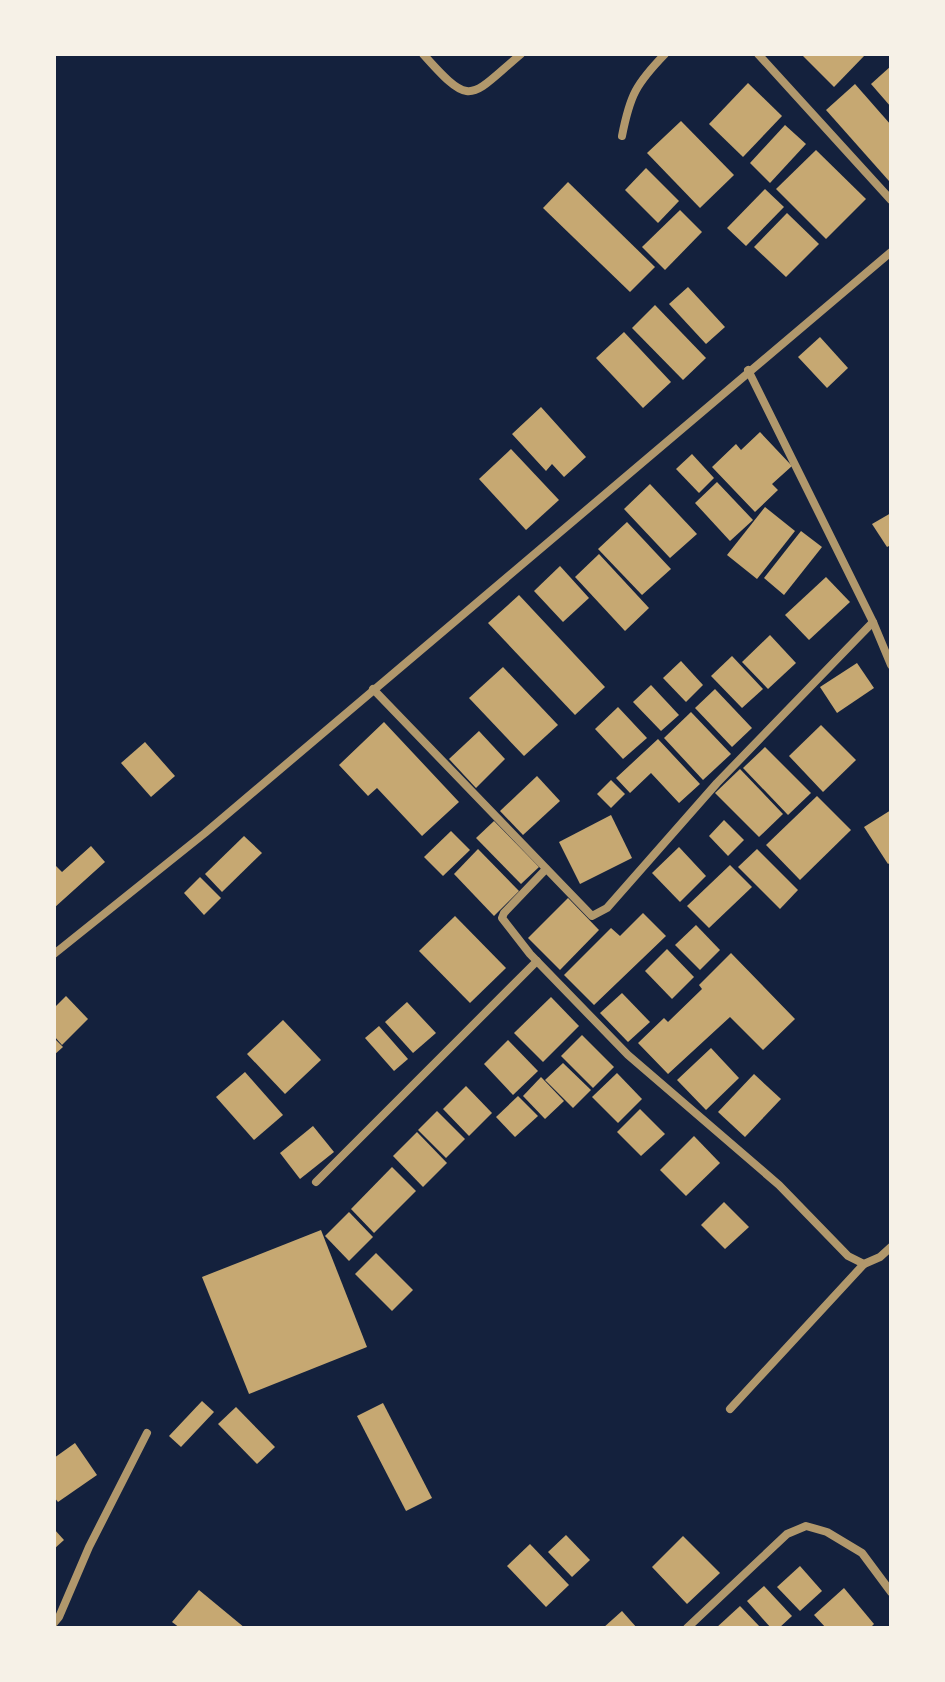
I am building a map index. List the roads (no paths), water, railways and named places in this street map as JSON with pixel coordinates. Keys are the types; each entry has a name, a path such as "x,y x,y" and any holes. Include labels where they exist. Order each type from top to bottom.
{"street":[{"path":"423,54 451,86 465,92 482,87 521,54"},
{"path":"622,136 628,105 639,81 665,54"},
{"path":"758,54 891,200"},
{"path":"54,954 205,833 891,252"},
{"path":"748,370 888,651 891,665"},
{"path":"373,689 592,916 604,911 717,783 873,622"},
{"path":"546,869 502,918 537,961 628,1055 779,1185 848,1256 864,1264"},
{"path":"316,1182 537,961"},
{"path":"730,1409 864,1264 880,1257 891,1247"},
{"path":"54,1623 147,1433"},
{"path":"687,1628 787,1534 806,1526 827,1532 862,1553 891,1592"}]}
